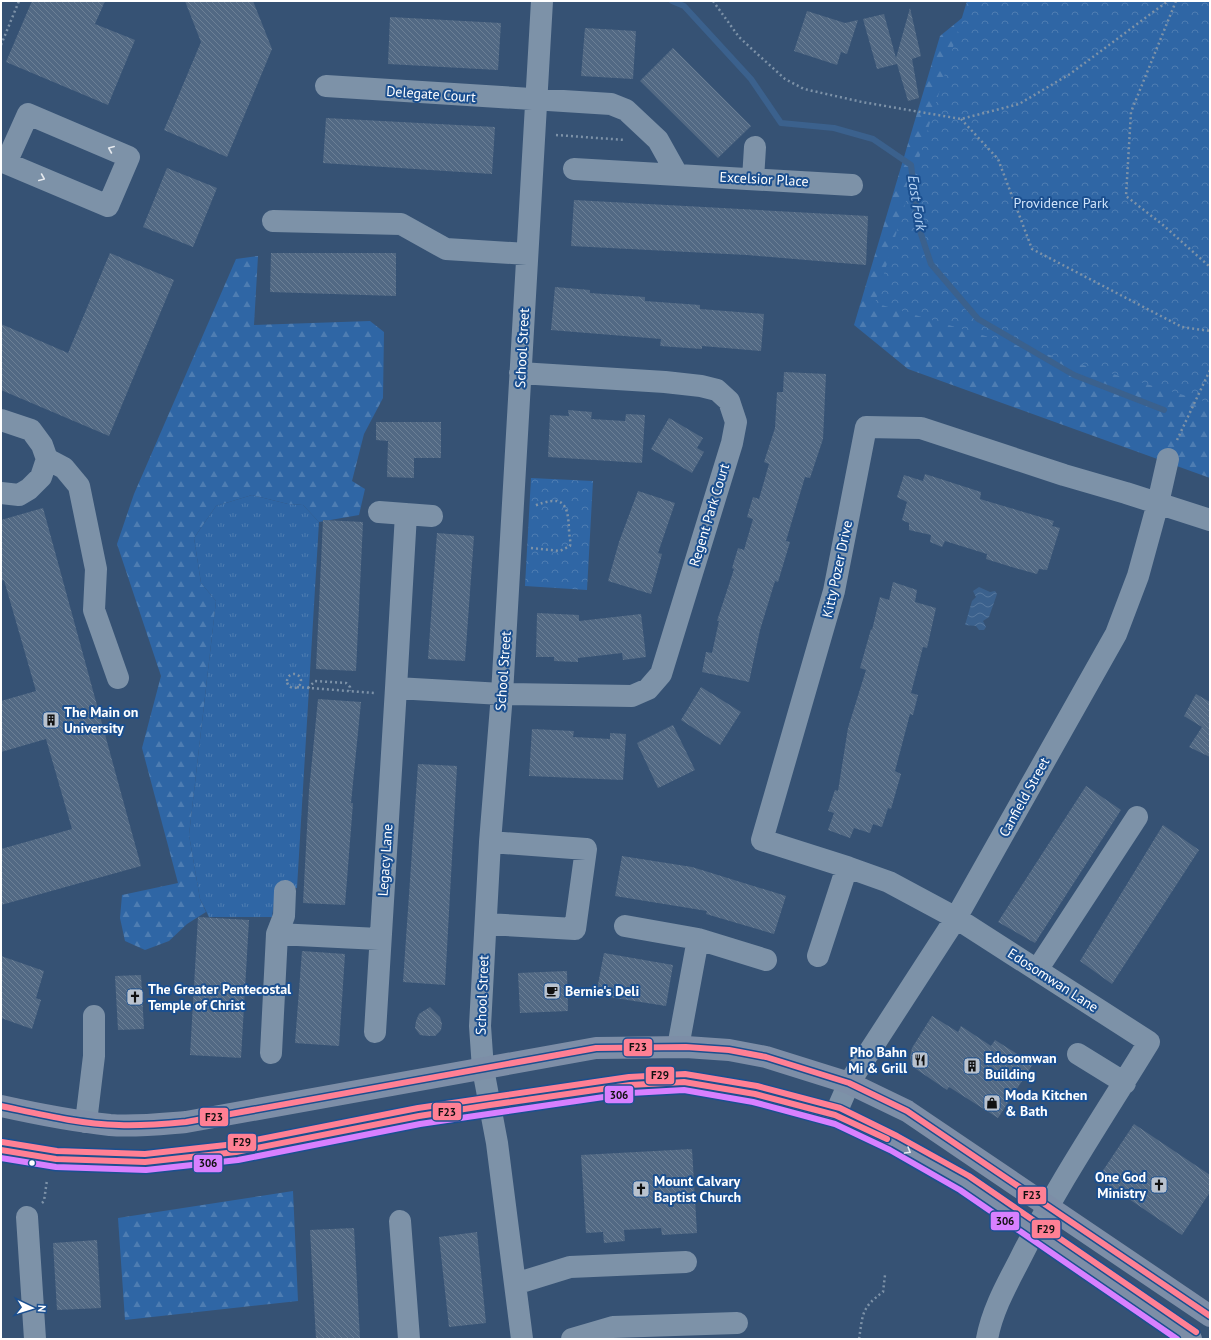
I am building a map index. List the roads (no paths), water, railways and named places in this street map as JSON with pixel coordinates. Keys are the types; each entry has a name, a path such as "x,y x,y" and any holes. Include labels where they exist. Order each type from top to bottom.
{"main road":[{"path":"1,1106 57,1118 86,1122 111,1125 153,1125 186,1122 596,1048 678,1047 729,1050 766,1057 849,1083 907,1111 1210,1316"},
{"path":"1,1150 56,1159 145,1162 236,1152 419,1116 630,1084 684,1082 755,1094 835,1116 894,1142 964,1183 1183,1337"}],"street":[{"name":"School Street","path":"522,1339 497,1143 483,1069 480,1026 490,842 502,694 542,1"},
{"name":"Delegate Court","path":"326,86 536,101"},
{"path":"536,101 611,104 626,110 659,142 676,174"},
{"path":"28,114 129,157 108,206 3,162 28,114"},
{"path":"753,179 755,147"},
{"name":"Excelsior Place","path":"574,169 852,185"},
{"path":"273,221 401,224 446,249 527,254"},
{"name":"Regent Park Court","path":"502,694 632,696 648,689 661,674 732,443 736,422 729,402 717,390 701,386 520,374"},
{"path":"1,420 31,430 42,445 47,459 41,477 29,489 19,495 1,493"},
{"name":"Kitty Pozer Drive","path":"956,918 889,882 762,840 834,591 866,427 921,428 1064,475 1204,518"},
{"path":"47,459 64,468 79,486 96,569 94,610 118,678"},
{"name":"Canfield Street","path":"835,1116 849,1083 956,918 1116,634 1138,576 1158,503 1168,459"},
{"path":"379,512 432,516"},
{"name":"Legacy Lane","path":"375,1032 388,690 406,514"},
{"path":"388,690 502,694"},
{"path":"1037,970 1138,817"},
{"path":"486,924 575,929 586,849 490,842"},
{"path":"818,956 846,867"},
{"path":"271,1052 278,934 284,916 285,891"},
{"name":"Edosomwan Lane","path":"956,918 1149,1042 1125,1083"},
{"path":"625,926 698,938 766,960"},
{"path":"278,934 379,940"},
{"path":"678,1047 698,938"},
{"path":"86,1122 94,1056 94,1016"},
{"path":"987,1339 990,1324 1001,1297 1034,1232 1125,1083 1078,1054"},
{"path":"27,1218 35,1339"},
{"path":"400,1221 409,1339"},
{"path":"515,1284 570,1268 686,1262"},
{"path":"572,1339 613,1327 737,1323"}],"water":[{"path":"979,587 990,592 995,591 997,594 989,617 983,621 986,627 984,630 979,630 976,626 965,625 972,601 976,597 973,591"}],"waterway":[{"name":"East Fork","path":"672,1 684,6 751,79 781,123 834,128 873,139 911,165 919,228 931,264 978,319 1074,375 1164,410"}],"place":[{"name":"The Main on University","path":"51,720"},
{"name":"Bernie's Deli","path":"552,991"},
{"name":"The Greater Pentecostal Temple of Christ","path":"135,997"},
{"name":"Pho Bahn Mi & Grill","path":"920,1060"},
{"name":"Edosomwan Building","path":"972,1066"},
{"name":"Moda Kitchen & Bath","path":"992,1103"},
{"name":"One God Ministry","path":"1159,1185"},
{"name":"Mount Calvary Baptist Church","path":"641,1189"}],"park label":[{"name":"Providence Park","path":"1061,203"}]}
